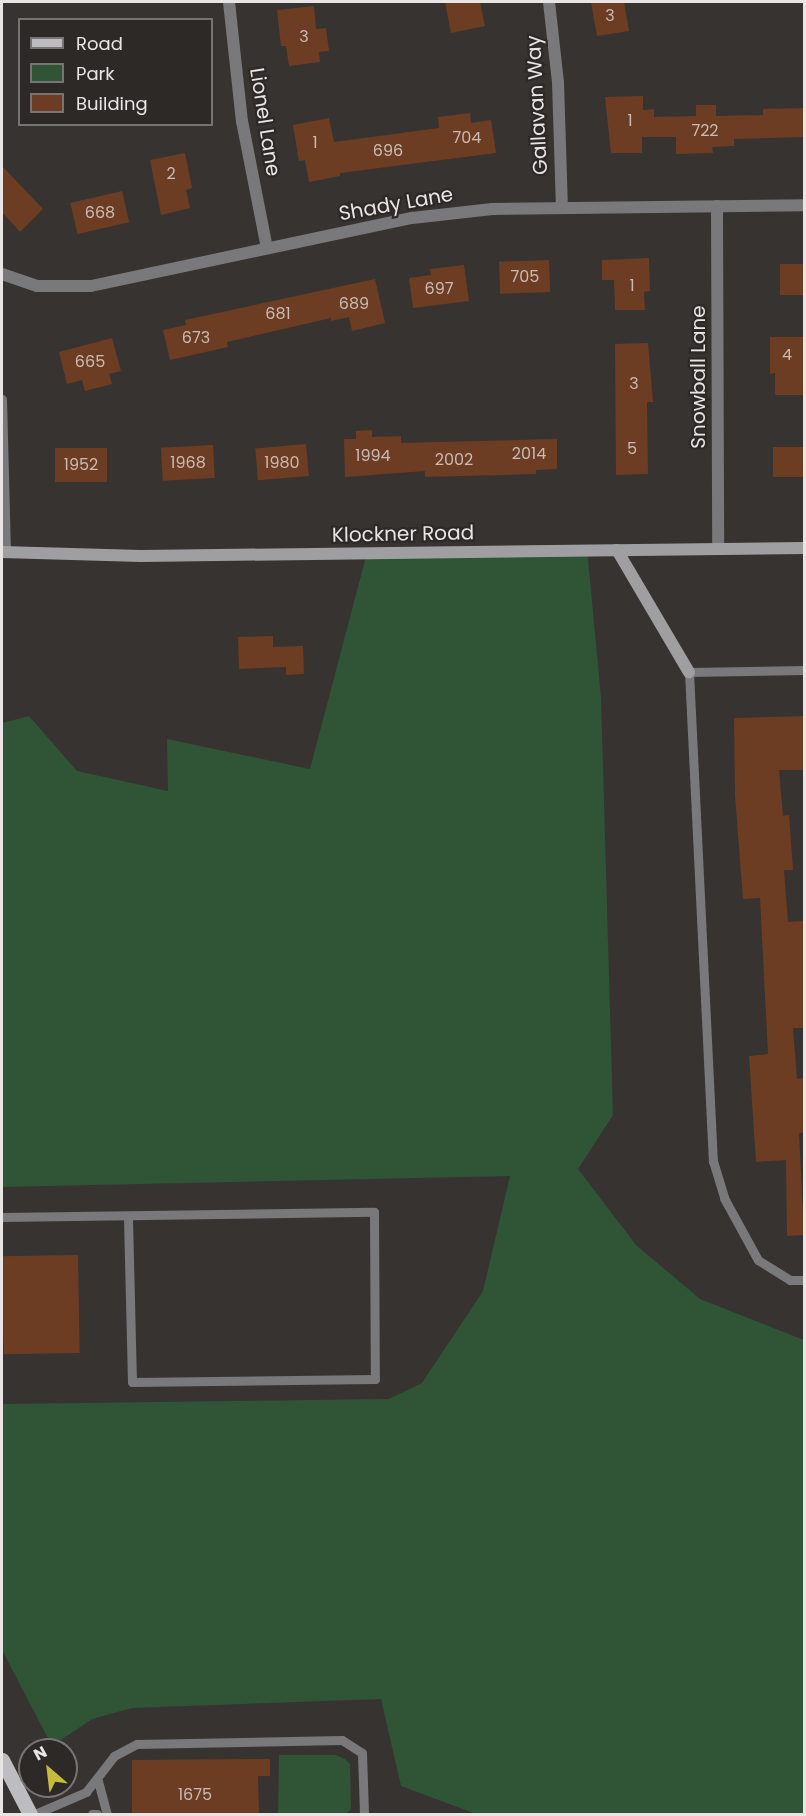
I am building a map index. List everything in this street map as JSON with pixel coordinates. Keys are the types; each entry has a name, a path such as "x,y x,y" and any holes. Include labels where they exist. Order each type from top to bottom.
{"main road":[{"name":"Klockner Road","path":"4,552 141,556 804,548"},
{"path":"617,550 689,672"},
{"path":"4,1768 30,1815"}],"street":[{"name":"Lionel Lane","path":"229,2 242,121 267,248"},
{"name":"Gallavan Way","path":"549,2 558,82 562,207"},
{"name":"Shady Lane","path":"2,274 37,286 91,286 412,218 492,209 804,205"},
{"name":"Snowball Lane","path":"717,206 718,549"}],"lane":[{"path":"2,399 4,552"},
{"path":"804,670 689,672 713,1161 724,1198 758,1260 790,1280 804,1280"},
{"path":"2,1217 374,1212 375,1378 132,1382 128,1216"},
{"path":"35,1815 72,1800 98,1781 114,1756 137,1743 342,1740 362,1753 363,1815"},
{"path":"98,1781 107,1815"},
{"path":"92,1815 97,1815"}],"green space":[{"path":"587,548 601,697 613,1115 578,1169 636,1245 700,1299 804,1340 804,1814 476,1814 401,1786 381,1699 132,1708 92,1719 64,1738 48,1738 2,1650 2,1404 389,1399 422,1383 483,1291 510,1176 2,1187 2,723 29,716 77,771 168,791 167,739 310,769 368,549"},
{"path":"279,1755 336,1755 345,1759 350,1764 351,1809 346,1814 278,1814"}],"building":[{"path":"445,2 480,2 485,26 451,33"},
{"path":"591,2 624,2 629,31 597,36"},
{"path":"314,6 316,29 326,28 329,51 319,52 320,62 289,66 286,46 281,46 277,10"},
{"path":"643,96 643,110 654,109 654,117 696,116 696,105 716,105 716,116 763,115 763,109 804,108 804,137 734,139 734,146 712,147 713,153 676,154 676,137 642,137 642,153 611,153 605,97"},
{"path":"470,113 471,123 491,120 496,153 340,173 340,176 309,182 305,160 299,161 293,125 329,118 334,142 439,128 438,117"},
{"path":"185,153 192,188 186,190 190,208 161,215 150,160"},
{"path":"2,166 43,209 20,232 2,212"},
{"path":"122,191 129,222 78,234 70,203"},
{"path":"649,258 650,291 644,292 645,310 615,310 614,280 602,280 602,260"},
{"path":"549,260 550,292 500,294 499,262"},
{"path":"780,264 804,264 804,295 780,295"},
{"path":"464,265 469,301 413,308 409,278 431,275 430,269"},
{"path":"375,279 385,323 352,331 349,317 331,321 331,318 227,342 228,347 170,360 163,330 186,325 185,320"},
{"path":"770,337 804,337 804,395 775,395 775,373 770,374"},
{"path":"112,338 121,371 109,374 112,384 85,391 82,380 67,384 59,352"},
{"path":"648,343 653,402 647,402 648,474 616,475 615,344"},
{"path":"372,430 372,437 401,436 401,443 557,439 557,469 536,470 536,474 425,477 425,471 345,477 344,439 356,439 356,431"},
{"path":"306,444 309,476 258,480 255,448"},
{"path":"213,445 215,478 163,481 161,448"},
{"path":"773,447 804,447 804,477 773,477"},
{"path":"55,448 107,448 107,482 55,482"},
{"path":"273,636 273,647 303,646 304,674 286,675 286,667 239,669 238,637"},
{"path":"804,716 804,770 779,770 783,816 789,815 793,870 784,870 788,922 804,921 804,1028 793,1028 797,1079 804,1078 804,1132 799,1133 804,1235 787,1236 786,1160 756,1162 749,1056 768,1054 760,898 743,899 735,795 734,718"},
{"path":"78,1255 80,1353 4,1354 2,1256"},
{"path":"270,1759 270,1776 258,1776 259,1815 132,1815 132,1760"}]}
